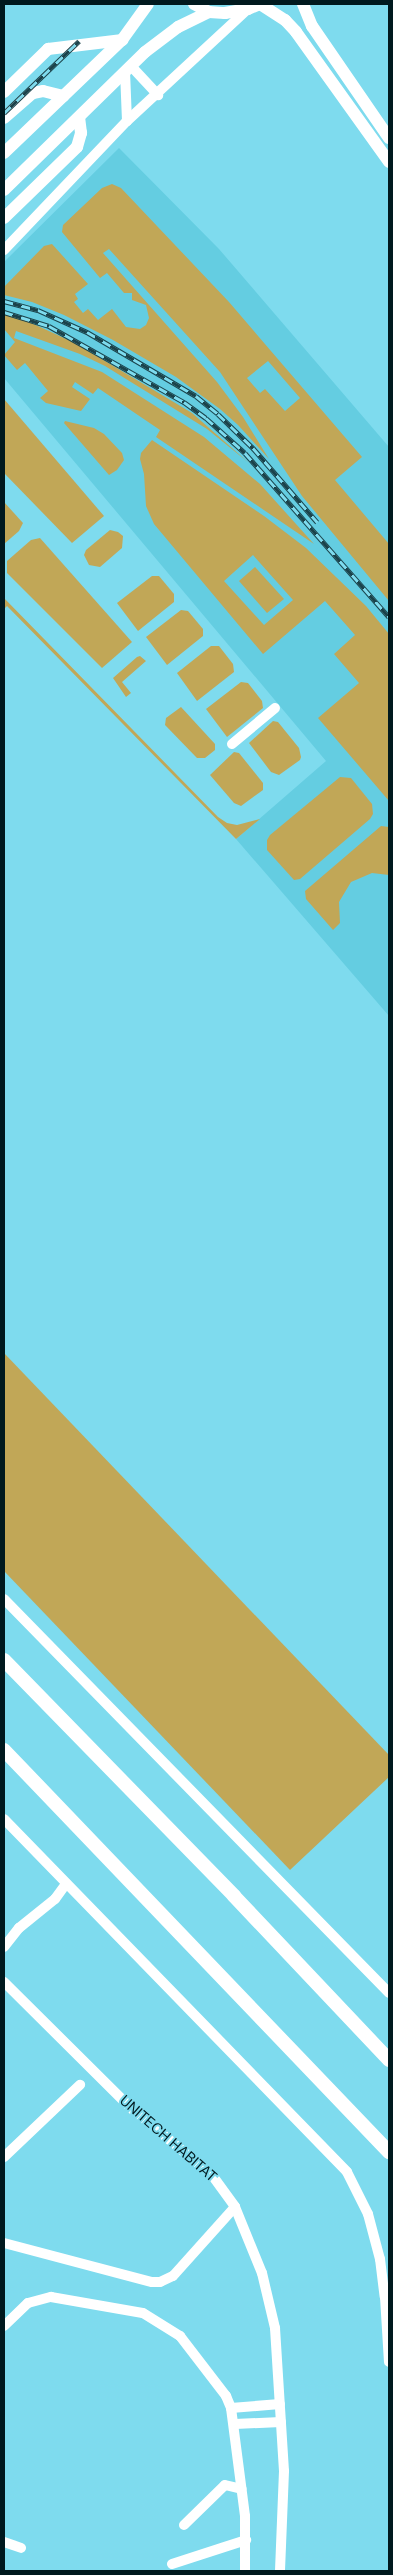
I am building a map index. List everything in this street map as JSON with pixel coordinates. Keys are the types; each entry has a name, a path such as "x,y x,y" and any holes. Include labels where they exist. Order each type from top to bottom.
{"main road":[{"path":"4,1660 234,1896 389,2060"},
{"path":"4,1750 389,2152"}],"street":[{"path":"4,153 122,40 148,4"},
{"path":"194,4 209,12"},
{"path":"4,190 128,69 178,28 209,12 248,9 260,4 285,20 296,32 389,162"},
{"path":"302,4 312,26 389,138"},
{"path":"4,250 119,132 127,121 248,9"},
{"path":"4,92 48,50 122,40"},
{"path":"128,69 158,94"},
{"path":"127,121 128,69"},
{"path":"4,118 32,93 43,91 63,96"},
{"path":"4,218 77,147 81,133 79,117"},
{"path":"232,744 275,708"},
{"path":"4,1599 389,1993"},
{"path":"4,1819 347,2172 368,2214 380,2259 385,2297 389,2362"},
{"path":"4,1948 19,1928 55,1899 66,1884"},
{"name":"UNITECH HABITAT","path":"4,1982 132,2109 212,2175 235,2207 267,2286 276,2335 284,2488 280,2571"},
{"path":"4,2157 80,2085"},
{"path":"4,2242 152,2282 160,2282 173,2276 235,2207"},
{"path":"4,2326 28,2303 51,2296 143,2313 180,2336 226,2396 231,2408 235,2424 242,2489 246,2540 245,2571"},
{"path":"231,2408 280,2404"},
{"path":"235,2424 281,2422"},
{"path":"184,2525 225,2485 242,2489"},
{"path":"172,2564 246,2540"},
{"path":"4,2542 20,2548"}],"shaded area":[{"path":"119,148 219,249 389,447 389,1016 236,839 326,761 4,378 4,262"},
{"path":"112,184 121,188 229,302 362,457 335,480 389,544 389,601 302,496 220,372 109,249 103,253 217,382 243,417 269,459 238,425 220,409 176,377 113,340 64,315 32,302 4,295 4,287 44,246 52,244 88,284 75,294 78,299 74,302 83,313 88,309 98,320 112,309 126,327 140,329 146,325 149,318 146,305 132,300 132,293 124,293 107,273 100,278 62,232 63,225 102,188","holes":["268,361 300,398 285,411 265,389 260,393 247,378"]},
{"path":"4,314 27,321 75,343 192,413 249,463 207,429 105,366 80,354 16,331 14,338 102,372 204,437 260,484 314,544 156,437 160,430 98,388 93,394 75,382 72,387 90,399 81,411 46,403 40,398 48,391 25,363 17,370 4,355 15,342 4,329"},
{"path":"4,399 104,516 72,543 4,473"},
{"path":"65,421 94,428 104,434 122,453 124,460 117,470 109,475 64,423"},
{"path":"152,440 264,516 306,548 366,606 389,634 389,801 318,718 359,683 334,654 355,635 325,601 263,654 154,524 146,506 144,474 140,459 141,453","holes":["253,555 293,600 264,625 224,581"]},
{"path":"4,502 23,523 19,531 4,544"},
{"path":"110,530 118,532 123,536 122,548 100,567 89,565 84,555 86,550"},
{"path":"40,538 132,642 102,668 7,573 7,561 31,540"},
{"path":"255,567 284,599 267,613 239,581"},
{"path":"152,576 159,576 174,594 174,602 138,631 117,603"},
{"path":"4,598 218,817 227,823 237,825 260,819 236,839 7,606 4,609"},
{"path":"181,610 188,611 203,629 203,636 167,665 146,637"},
{"path":"211,646 219,646 233,664 234,672 197,701 177,673"},
{"path":"140,656 146,661 122,682 131,693 126,697 113,678"},
{"path":"241,682 248,683 262,701 263,708 227,737 206,709"},
{"path":"181,707 215,744 215,750 205,758 197,758 165,725 166,718"},
{"path":"273,721 278,722 299,748 301,757 300,760 279,775 271,772 249,743"},
{"path":"234,752 239,753 263,783 263,790 241,806 234,803 210,775"},
{"path":"340,777 351,778 372,804 373,814 370,819 300,879 294,880 267,850 267,840 270,835"},
{"path":"381,826 389,827 389,875 372,873 351,882 339,902 340,923 333,930 306,899 305,891"},
{"path":"4,1353 389,1755 389,1777 290,1870 4,1571"}],"railway":[{"path":"4,113 79,41"},
{"path":"4,301 38,310 87,332 196,396 218,414 253,448 317,522"},
{"path":"4,312 49,326 184,402 206,418 245,453 389,617"}]}
